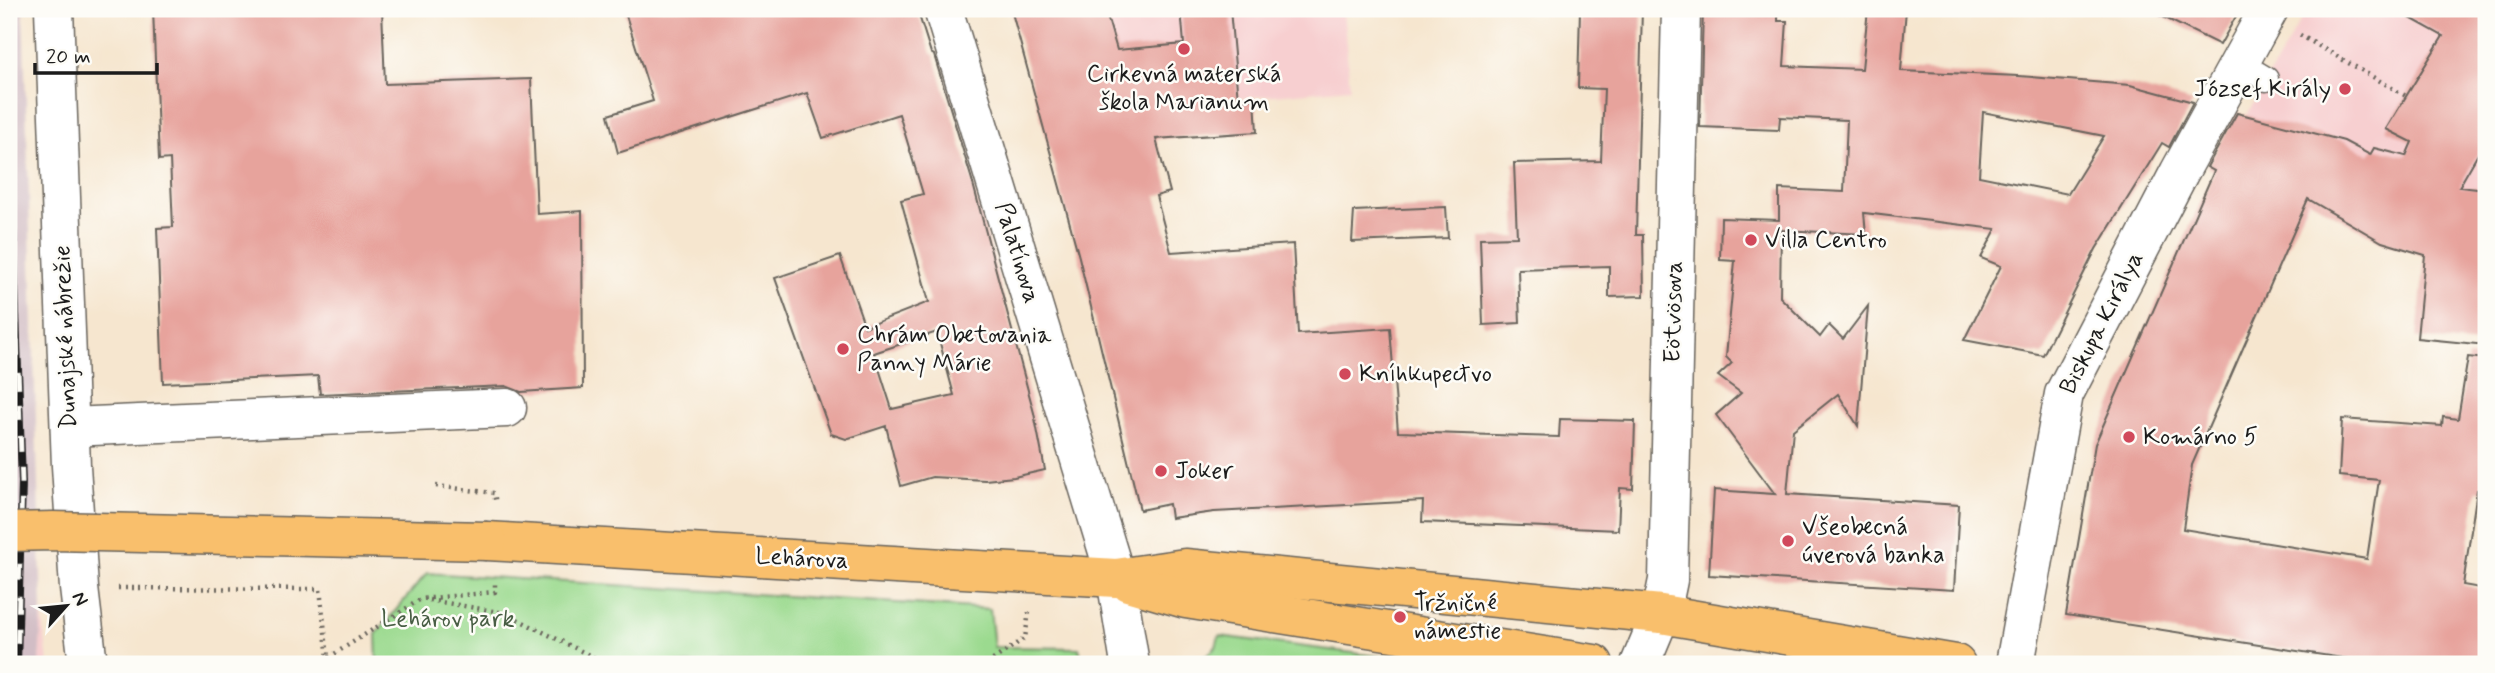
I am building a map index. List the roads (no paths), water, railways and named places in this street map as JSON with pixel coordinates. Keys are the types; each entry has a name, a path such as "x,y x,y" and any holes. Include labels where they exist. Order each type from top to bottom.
{"main road":[{"name":"Lehárova","path":"9,532 80,531 493,542 1116,578"},
{"path":"1116,578 1185,568 1661,614 1956,664"},
{"path":"1116,578 1186,599 1594,664"}],"street":[{"name":"Dunajské nábrežie","path":"54,9 70,427 79,588 88,664"},
{"name":"Palatínova","path":"943,9 1116,578"},
{"name":"Eötvösova","path":"1640,664 1661,614 1668,580 1681,9"},
{"name":"Biskupa Királya","path":"2015,664 2064,394 2281,20"},
{"path":"70,427 508,408"},
{"path":"1116,578 1130,664"}],"railway":[{"path":"9,116 22,482 17,664"}],"place":[{"name":"Cirkevná materská škola Marianum","path":"1184,49"},
{"name":"József Király","path":"2345,89"},
{"name":"Villa Centro","path":"1751,240"},
{"name":"Chrám Obetovania Panny Márie","path":"843,349"},
{"name":"Kníhkupectvo","path":"1345,374"},
{"name":"Komárno 5","path":"2129,437"},
{"name":"Joker","path":"1161,471"},
{"name":"Všeobecná úverová banka","path":"1788,541"},
{"name":"Tržničné námestie","path":"1400,617"}],"park label":[{"name":"Lehárov park","path":"448,619"}]}
